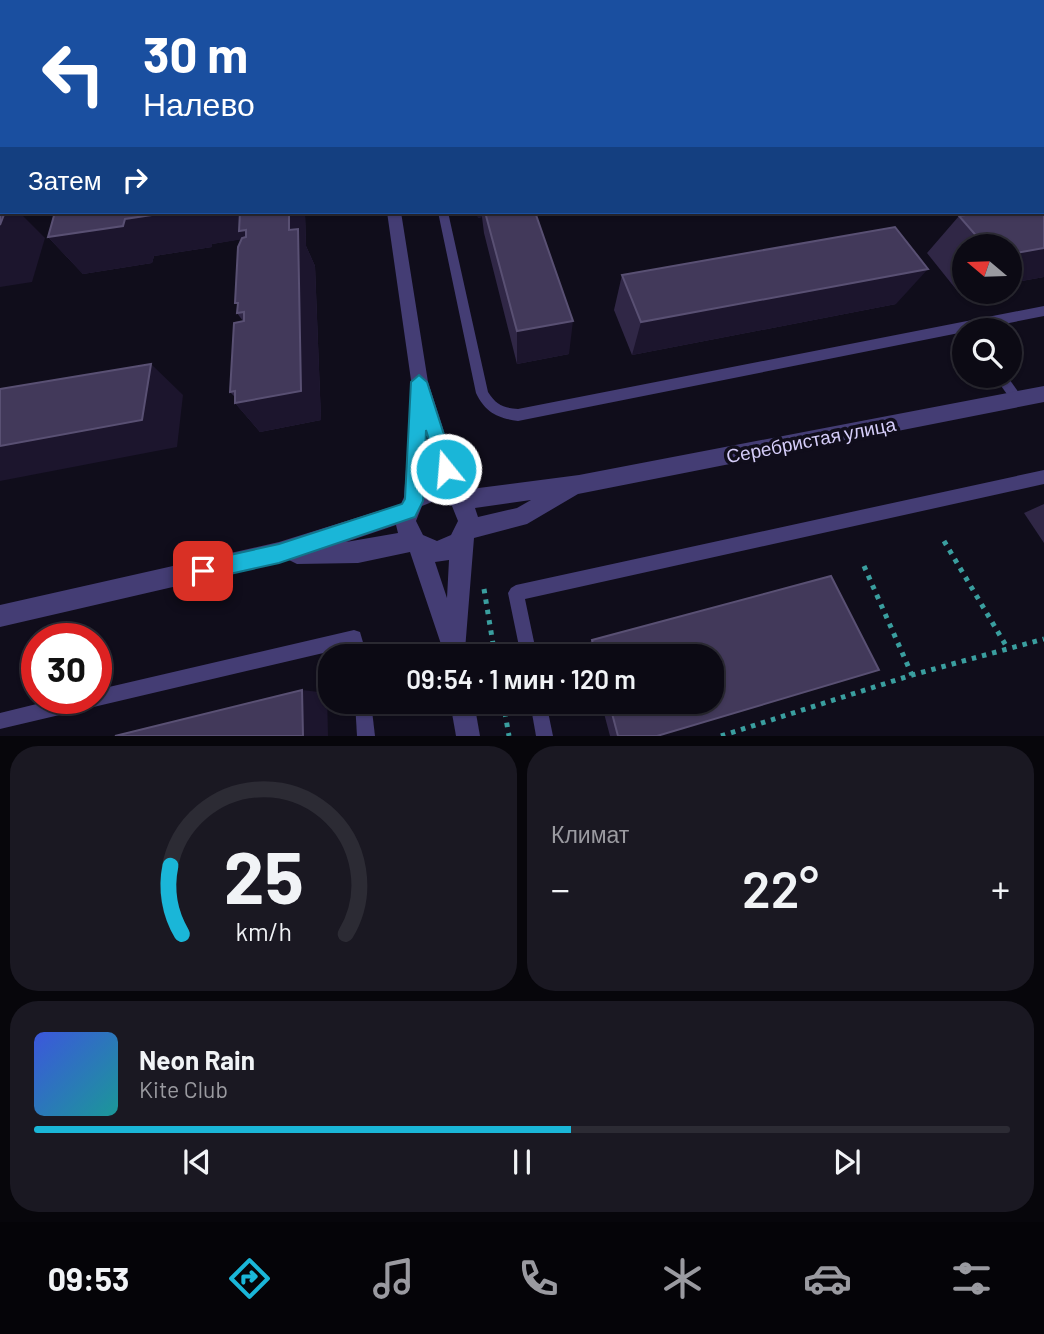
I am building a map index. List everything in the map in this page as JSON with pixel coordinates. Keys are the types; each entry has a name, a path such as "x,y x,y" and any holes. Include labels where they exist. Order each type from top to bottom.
{"street":[{"path":"394,214 419,382 458,496 469,519 463,535 456,644"},
{"path":"419,382 411,506 406,521 451,644"},
{"name":"Серебристая улица","path":"458,496 579,484 1044,394"},
{"path":"279,554 358,552 416,545 441,551 463,535 520,517 579,484"},
{"path":"0,616 279,554 411,506 433,491 458,496"},
{"path":"465,714 468,736"}],"lane":[{"path":"443,214 482,393 488,407 500,414 518,415 952,332"},
{"path":"1013,318 1044,311"},
{"path":"1009,388 1018,400"},
{"path":"527,644 516,593 1044,477"},
{"path":"329,644 354,638 356,644"},
{"path":"0,722 318,647"},
{"path":"364,714 366,736"},
{"path":"540,714 545,736"}],"path":[{"path":"944,541 1008,649"},
{"path":"864,566 912,675"},
{"path":"485,583 493,644"},
{"path":"721,736 912,675 1044,639"},
{"path":"505,714 509,736"}],"building":[{"path":"54,214 159,214 125,219 123,226 48,237"},
{"path":"240,214 289,214 289,230 298,229 301,391 235,403 235,391 230,392 234,323 244,321 244,312 237,313 238,303 235,303 238,247 242,238 246,237 246,230 239,231"},
{"path":"486,214 536,214 573,321 517,331"},
{"path":"1044,214 1044,248 1022,252 1022,234 975,234 959,216"},
{"path":"895,227 928,269 641,322 622,275"},
{"path":"151,364 142,420 0,446 0,389"},
{"path":"831,576 879,670 657,736 618,736 612,714 724,714 724,644 593,644 592,640"},
{"path":"302,690 303,736 115,736"}],"route":[{"path":"203,571 279,554 408,511 414,501 419,382 446,469"}]}
